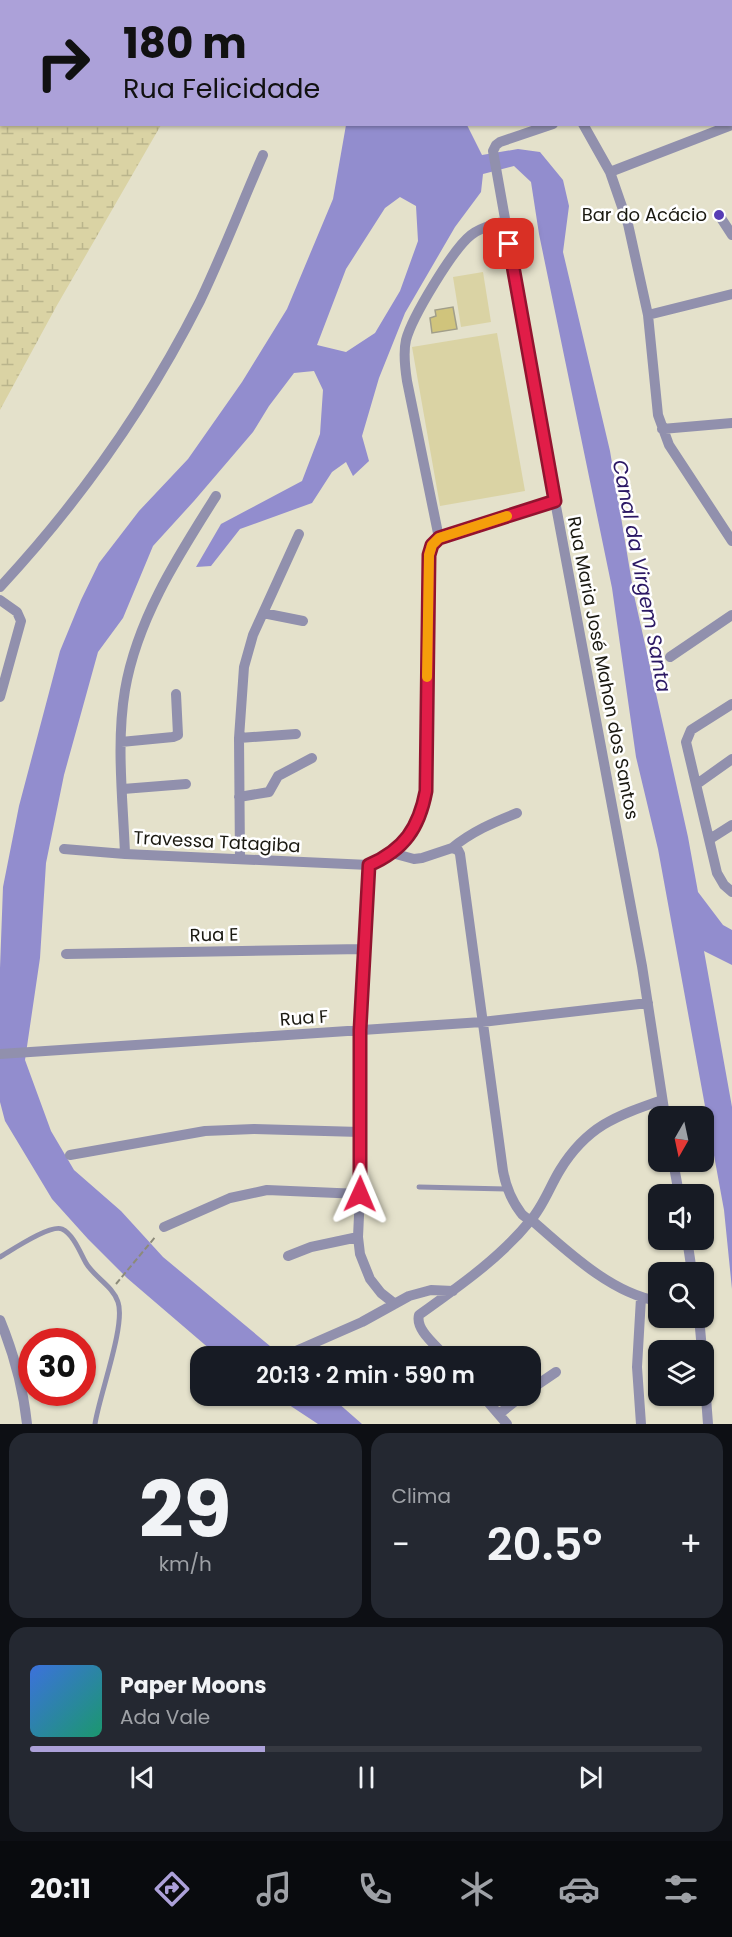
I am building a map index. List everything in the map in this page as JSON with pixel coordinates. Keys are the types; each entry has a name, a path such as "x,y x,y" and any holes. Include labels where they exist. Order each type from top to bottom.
{"street":[{"name":"Rua Maria José Mahon dos Santos","path":"547,126 500,142 494,151 555,501 648,1003 663,1106"},
{"path":"584,126 610,172 628,224 648,315 658,416 662,429 669,445 732,541"},
{"path":"610,172 729,126"},
{"path":"0,587 59,520 106,459 138,411 201,299 263,154"},
{"path":"719,215 732,235"},
{"path":"439,538 407,381 404,359 406,341 412,325 447,262 462,243 485,227 505,221"},
{"path":"648,315 732,294"},
{"path":"662,429 732,423"},
{"path":"125,854 121,742 124,691 132,659 181,550 216,496"},
{"path":"395,1304 381,1293 370,1279 360,1254 357,1237 360,1194 360,1030 363,950 369,865 392,853 405,840 422,811 426,791 429,555 432,545 439,538 555,501"},
{"path":"240,859 239,738 244,668 262,613 299,534"},
{"path":"0,600 17,612 21,621 0,697"},
{"path":"262,613 303,621"},
{"path":"670,657 732,615"},
{"path":"121,742 178,735 176,694"},
{"path":"732,704 691,730 686,742 717,873 724,885 732,892"},
{"path":"239,738 296,734"},
{"path":"239,797 269,792 278,776 312,758"},
{"path":"697,784 732,759"},
{"path":"123,789 186,784"},
{"path":"392,853 422,858 452,848 461,840 517,813"},
{"path":"710,839 732,825"},
{"path":"452,848 458,850 460,854 506,1189 522,1216 532,1220 569,1253 617,1285 648,1299"},
{"name":"Travessa Tatagiba","path":"64,849 369,865"},
{"name":"Rua E","path":"66,954 363,950"},
{"name":"Rua F","path":"0,1054 482,1022 648,1003"},
{"path":"437,1346 421,1328 419,1315 485,1265 532,1220 561,1167 577,1147 599,1126 618,1115 662,1100"},
{"path":"70,1155 205,1131 254,1129 360,1132"},
{"path":"164,1227 230,1198 267,1190 360,1194"},
{"path":"288,1256 311,1247 357,1237"},
{"path":"307,1346 362,1322 409,1296 423,1292 453,1291"},
{"path":"641,1424 637,1367 642,1298"},
{"path":"0,1320 13,1352 23,1391 27,1424"},
{"path":"541,1382 556,1372"},
{"path":"492,1406 507,1424"},
{"path":"499,1414 509,1406"},
{"path":"707,1406 708,1424"}],"lane":[{"path":"419,1187 506,1189"},
{"path":"0,1257 45,1231 59,1228 69,1234 89,1268 111,1290 118,1301 118,1329 95,1424"}],"path":[{"path":"111,1290 164,1227"}],"green space":[{"path":"0,126 160,126 56,307 0,410"},
{"path":"483,272 491,322 461,327 453,277"},
{"path":"497,333 525,491 440,506 412,347"}],"shaded area":[{"path":"346,126 468,126 482,155 518,149 540,152 563,180 569,206 563,252 610,451 634,595 688,837 698,892 723,925 732,930 732,965 704,951 732,1107 732,1289 724,1210 714,1155 714,1106 705,1106 658,849 636,757 612,588 539,234 531,182 514,166 483,174 481,192 455,227 405,313 379,378 362,436 369,461 353,476 346,462 332,472 312,503 240,529 211,566 196,567 221,524 302,481 320,434 323,390 314,371 294,373 253,432 153,546 123,618 98,652 64,775 46,863 40,958 25,1060 51,1131 74,1170 121,1211 163,1257 270,1346 206,1346 127,1278 52,1199 5,1121 0,1102 0,968 3,887 19,806 60,651 99,563 139,511 188,459 242,382 287,309 333,199","holes":["400,197 416,206 418,241 400,291 375,333 346,352 317,345 346,269 385,208"]},
{"path":"291,1406 342,1406 362,1424 318,1424"}],"building":[{"path":"453,307 457,329 432,333 430,318 436,316 435,310"}],"slow traffic":[{"path":"427,677 429,555 432,545 439,538 507,516"}],"place":[{"name":"Bar do Acácio","path":"719,215"}],"route":[{"path":"360,1194 360,1030 369,865 392,853 405,840 422,811 426,791 429,555 432,545 439,538 555,501 509,244"}],"water label":[{"name":"Canal da Virgem Santa","path":"642,576"}]}
